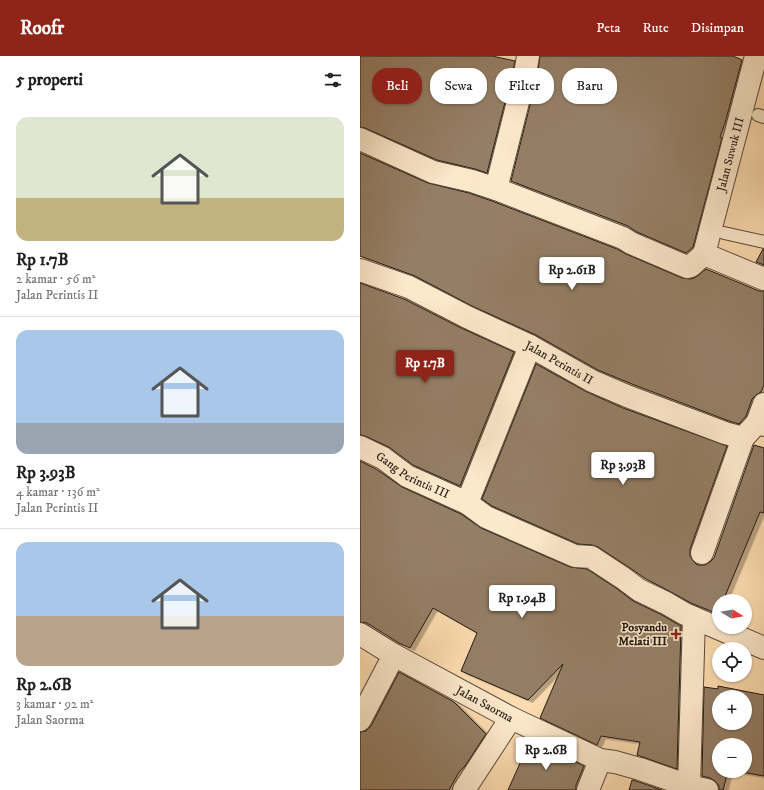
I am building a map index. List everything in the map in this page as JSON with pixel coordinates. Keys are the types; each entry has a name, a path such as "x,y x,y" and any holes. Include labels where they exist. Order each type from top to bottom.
{"street":[{"path":"496,189 525,74 528,56"},
{"name":"Jalan Suwuk III","path":"704,254 756,56"},
{"path":"360,139 433,172 472,180 623,238 631,243 687,267 691,266 704,254 764,279"},
{"name":"Jalan Perintis II","path":"360,270 409,287 467,317 530,346 592,381 627,396 725,433 757,422"},
{"path":"467,503 530,346"},
{"path":"702,554 757,422"},
{"name":"Gang Perintis III","path":"360,447 383,458 407,476 467,503 486,516 575,556 591,557 639,590 685,614 764,648"},
{"path":"694,618 698,788"},
{"name":"Jalan Saorma","path":"360,634 394,655 511,718 600,760 640,769 698,788"},
{"path":"360,720 394,655"},
{"path":"464,790 511,718"},
{"path":"588,790 600,760"}],"lane":[{"path":"724,233 764,242"}],"building":[{"path":"360,56 492,56 515,61 514,68 495,68 495,104 505,104 487,173 437,160 360,127"},
{"path":"540,56 733,56 742,60 720,137 722,138 693,247 686,253 637,232 628,226 511,181 530,104 554,104 554,68 538,68"},
{"path":"360,153 428,183 469,193 492,201 617,249 682,278 694,278 706,269 759,291 764,291 764,385 761,392 752,399 746,416 739,424 729,421 598,370 536,335 472,306 415,276 360,256"},
{"path":"764,249 764,265 756,262"},
{"path":"360,283 404,299 461,328 514,352 460,486 413,465 389,447 360,435"},
{"path":"536,364 587,392 623,408 727,446 690,549 690,556 697,565 705,565 714,558 754,445 764,448 764,513 760,512 726,594 712,594 712,612 691,603 646,579 598,547 578,544 492,506 482,499"},
{"path":"360,461 376,469 402,487 461,514 481,528 570,567 587,569 633,601 681,626 677,769 637,755 640,742 601,736 597,745 540,718 563,664 528,700 461,671 477,633 433,608 410,648 399,643 367,623 360,622"},
{"path":"399,672 454,702 486,734 465,766 459,772 449,790 360,790 360,732 366,731 371,726"},
{"path":"718,686 738,690 712,690 712,730 752,730 752,693 764,695 764,776 752,774 752,738 712,738 712,778 726,778 723,790 719,790 719,786 715,781 702,776 704,687 718,689"},
{"path":"530,741 584,766 576,785 576,790 508,790"},
{"path":"632,780 636,781 662,790 629,790"}],"place":[{"name":"Posyandu Melati III","path":"676,634"}]}
